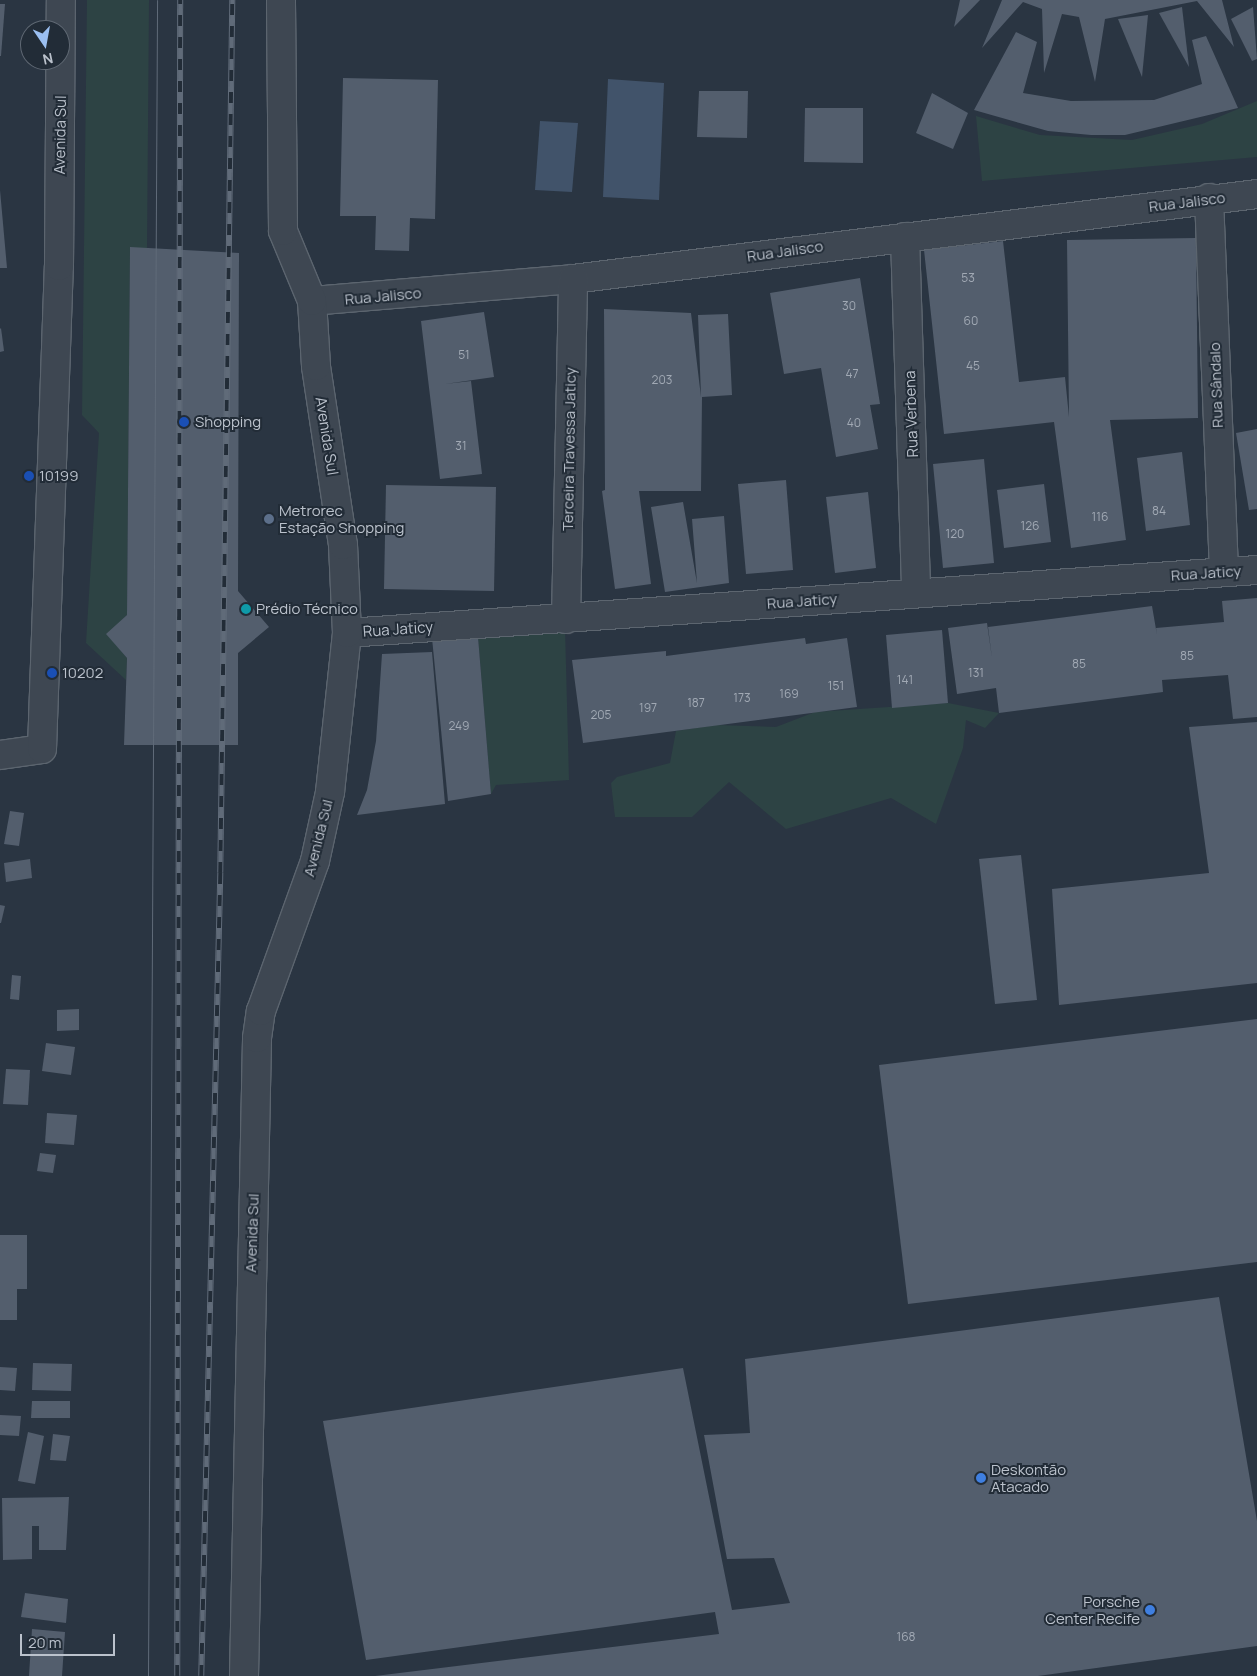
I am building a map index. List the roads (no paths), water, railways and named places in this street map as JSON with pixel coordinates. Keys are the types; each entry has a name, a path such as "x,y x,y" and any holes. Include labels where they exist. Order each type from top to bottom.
{"street":[{"name":"Avenida Sul","path":"0,755 42,749 59,266 61,0"},
{"name":"Avenida Sul","path":"244,1676 258,1038 261,1011 315,861 330,792 347,632 343,544 316,366 312,301 283,231 281,0"},
{"name":"Rua Jalisco","path":"312,301 573,279 1209,198 1257,194"},
{"name":"Rua Sândalo","path":"1209,198 1224,571"},
{"name":"Rua Verbena","path":"906,237 916,592"},
{"name":"Terceira Travessa Jaticy","path":"566,619 573,279"},
{"name":"Rua Jaticy","path":"347,632 566,619 916,592 1257,570"}],"water":[{"path":"608,79 664,83 659,200 603,197"},
{"path":"540,121 578,123 572,192 535,190"}],"tram line":[{"path":"148,1676 157,0"}],"railway":[{"path":"177,1676 180,0"},
{"path":"201,1676 220,873 232,0"}],"place":[{"name":"Shopping","path":"184,422"},
{"name":"10199","path":"29,476"},
{"name":"Metrorec Estação Shopping","path":"269,519"},
{"name":"Prédio Técnico","path":"246,609"},
{"name":"10202","path":"52,673"},
{"name":"Deskontão Atacado","path":"981,1478"},
{"name":"Porsche Center Recife","path":"1150,1610"}]}
